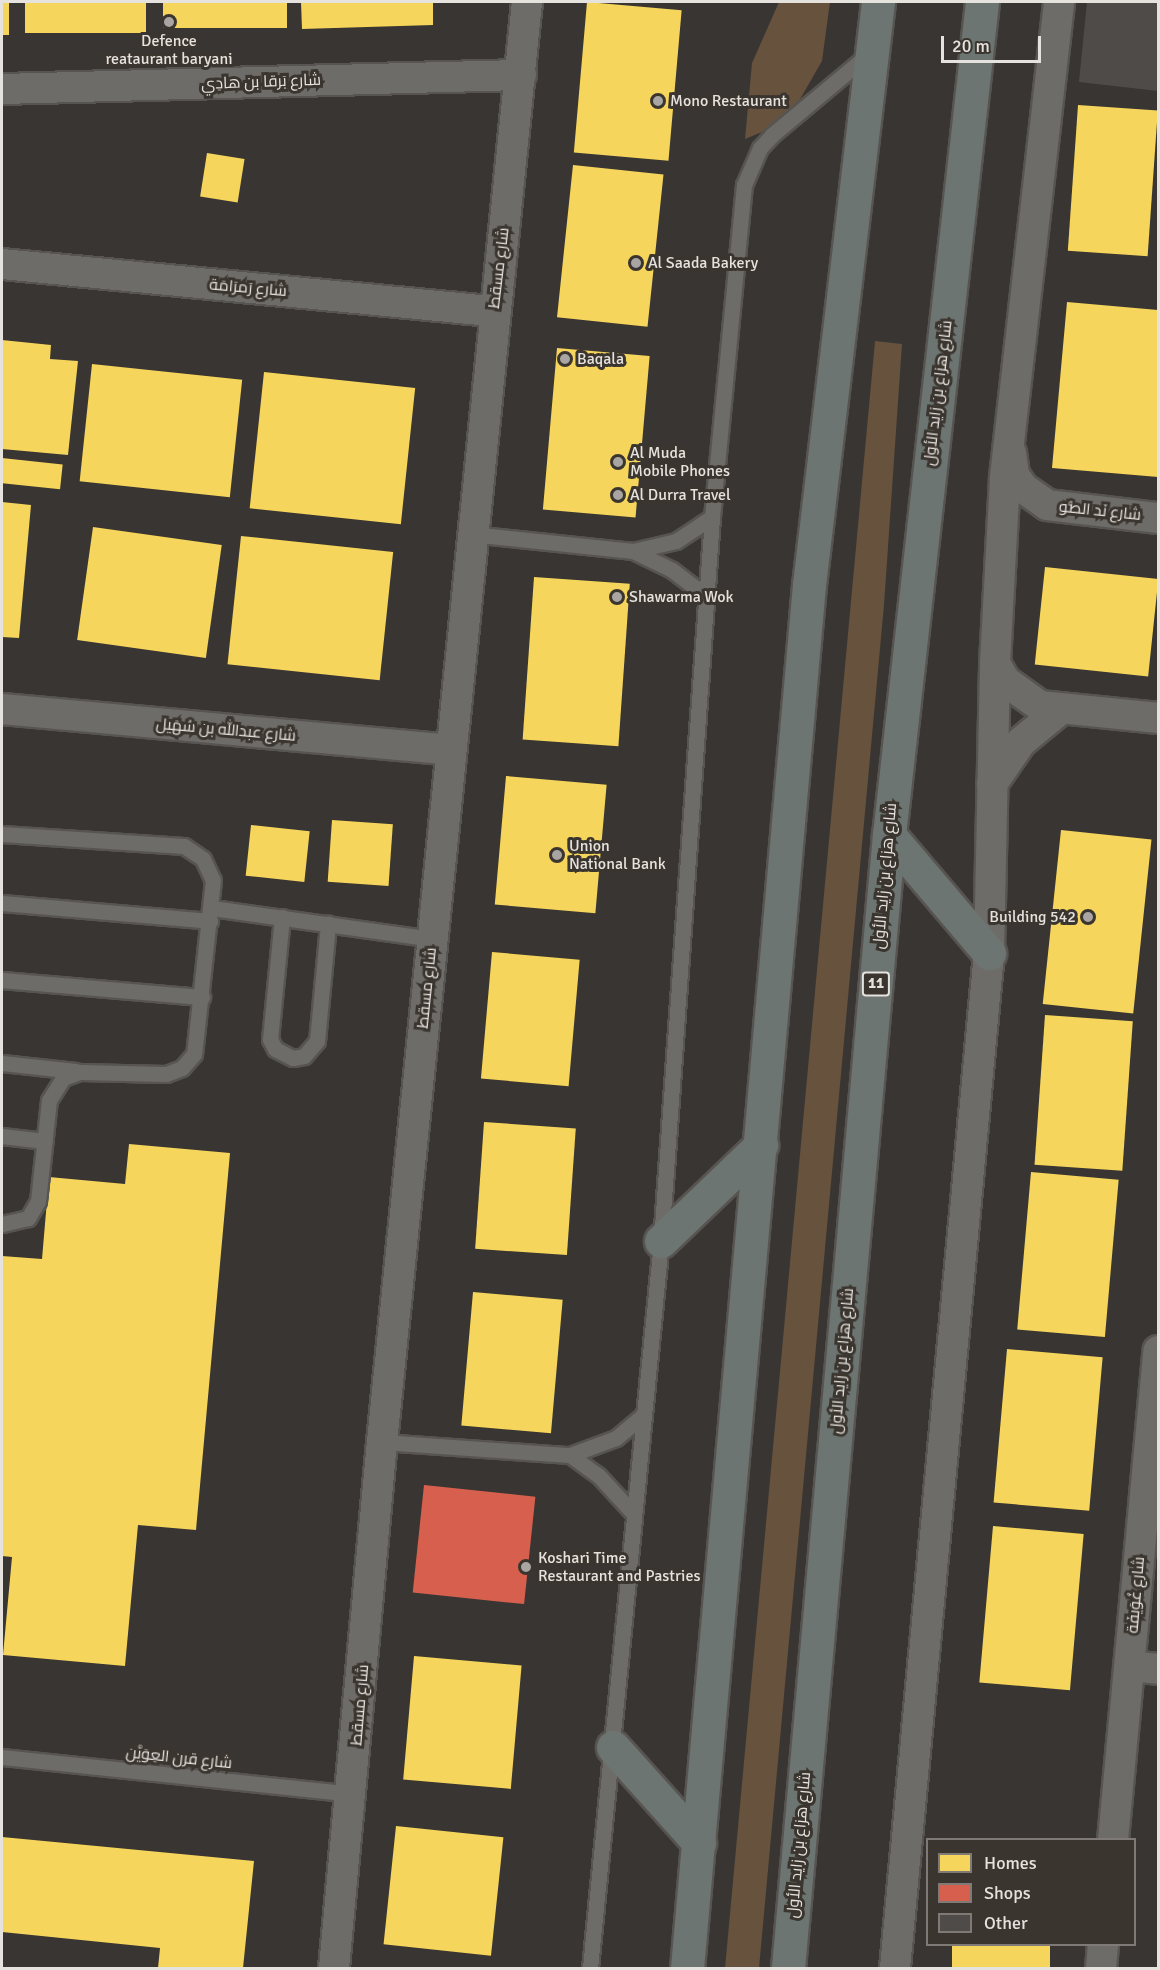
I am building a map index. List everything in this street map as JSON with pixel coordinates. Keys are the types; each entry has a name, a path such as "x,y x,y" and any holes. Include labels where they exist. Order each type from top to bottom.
{"main road":[{"path":"687,1968 809,585 869,54 872,2"},
{"path":"869,54 878,2"},
{"name":"شارع هزاع بن زايد الأول","path":"788,1968 889,835 982,2"},
{"path":"889,835 989,953"},
{"path":"661,1241 761,1145"},
{"path":"613,1747 699,1843"}],"street":[{"name":"شارع مسقط","path":"334,1968 352,1794 382,1442 471,534 527,2"},
{"path":"896,1968 989,953 995,663 1005,477 1011,444 1059,2"},
{"name":"شارع بَرقا بن هادِي","path":"2,89 521,75"},
{"name":"شارع رَمرَامَة","path":"2,264 494,311"},
{"name":"شارع نَد الصُّو","path":"1011,444 1014,474 1034,498 1047,505 1158,518"},
{"path":"995,663 1005,681 1021,696 1040,706 1061,710 1158,718"},
{"name":"شارع عبدالله بن سُهَيل","path":"2,709 450,750"},
{"path":"992,784 1022,742 1061,710"},
{"name":"شارع غُوَيفَة","path":"1113,1838 1144,1667 1158,1351"},
{"path":"1101,1968 1103,1946"}],"lane":[{"path":"590,1968 613,1747 641,1417 661,1241 712,517 747,176 760,148 772,135 869,54"},
{"path":"471,534 633,551 676,541 712,517"},
{"path":"633,551 672,570 706,596"},
{"path":"2,834 184,846 203,859 210,869 211,914 197,1046 182,1068 165,1074 80,1072 2,1063"},
{"path":"2,903 282,917 432,939"},
{"path":"282,917 270,1039 274,1049 293,1058 304,1056 318,1041 327,924"},
{"path":"2,980 202,997"},
{"path":"2,1224 18,1223 34,1210 51,1091 63,1078 80,1072"},
{"path":"2,1136 45,1141"},
{"path":"382,1442 570,1455 616,1438 641,1417"},
{"path":"570,1455 598,1475 633,1513"},
{"name":"شارع قرن العِوَيَّن","path":"2,1758 352,1794"}],"shaded area":[{"path":"779,2 830,2 822,61 787,122 745,139 752,63"},
{"path":"875,341 902,344 884,605 759,1968 725,1968"}],"building: Homes":[{"path":"2,2 9,2 9,35 2,35"},
{"path":"25,2 146,2 146,33 25,33"},
{"path":"163,2 287,2 287,28 163,28"},
{"path":"301,2 433,2 433,25 302,29"},
{"path":"587,2 682,10 668,161 574,152"},
{"path":"1078,105 1158,111 1148,256 1068,251"},
{"path":"207,153 245,159 238,202 200,196"},
{"path":"573,165 664,175 648,327 557,317"},
{"path":"1067,302 1158,310 1158,477 1052,468"},
{"path":"2,340 51,345 50,359 78,361 68,455 2,449"},
{"path":"557,348 650,356 636,517 543,509"},
{"path":"92,364 242,380 230,497 80,481"},
{"path":"264,372 415,388 401,524 250,508"},
{"path":"2,458 63,464 60,489 2,483"},
{"path":"2,502 31,505 19,638 2,637"},
{"path":"93,527 222,545 206,658 77,640"},
{"path":"241,536 393,552 380,680 228,664"},
{"path":"1045,567 1158,579 1148,676 1035,664"},
{"path":"534,577 630,584 618,746 523,740"},
{"path":"506,776 607,785 595,913 495,905"},
{"path":"332,820 393,824 389,886 328,882"},
{"path":"251,825 310,831 304,882 246,876"},
{"path":"1061,830 1152,840 1133,1014 1043,1004"},
{"path":"492,952 580,960 569,1086 481,1079"},
{"path":"1045,1015 1133,1021 1122,1171 1035,1165"},
{"path":"484,1122 576,1128 567,1255 475,1249"},
{"path":"129,1144 230,1153 196,1530 138,1525 125,1666 3,1655 12,1557 2,1556 2,1256 42,1259 49,1177 125,1184"},
{"path":"1031,1172 1119,1180 1105,1337 1017,1329"},
{"path":"473,1292 563,1300 551,1433 461,1425"},
{"path":"1007,1349 1103,1357 1089,1511 994,1502"},
{"path":"993,1526 1084,1534 1070,1690 979,1682"},
{"path":"414,1656 522,1665 511,1789 403,1780"},
{"path":"396,1826 503,1837 491,1956 384,1944"},
{"path":"2,1837 254,1861 243,1968 158,1968 160,1948 2,1932"},
{"path":"952,1946 1050,1946 1050,1968 952,1968"}],"building: Shops":[{"path":"424,1485 535,1497 524,1604 413,1592"}],"building: Other":[{"path":"1087,2 1158,2 1158,91 1079,82"}],"place":[{"name":"Defence reataurant baryani","path":"169,22"},
{"name":"Mono Restaurant","path":"658,101"},
{"name":"Al Saada Bakery","path":"636,263"},
{"name":"Baqala","path":"565,359"},
{"name":"Al Muda Mobile Phones","path":"618,462"},
{"name":"Al Durra Travel","path":"618,495"},
{"name":"Shawarma Wok","path":"617,597"},
{"name":"Union National Bank","path":"557,855"},
{"name":"Building 542","path":"1088,917"},
{"name":"Koshari Time Restaurant and Pastries","path":"526,1567"}]}
